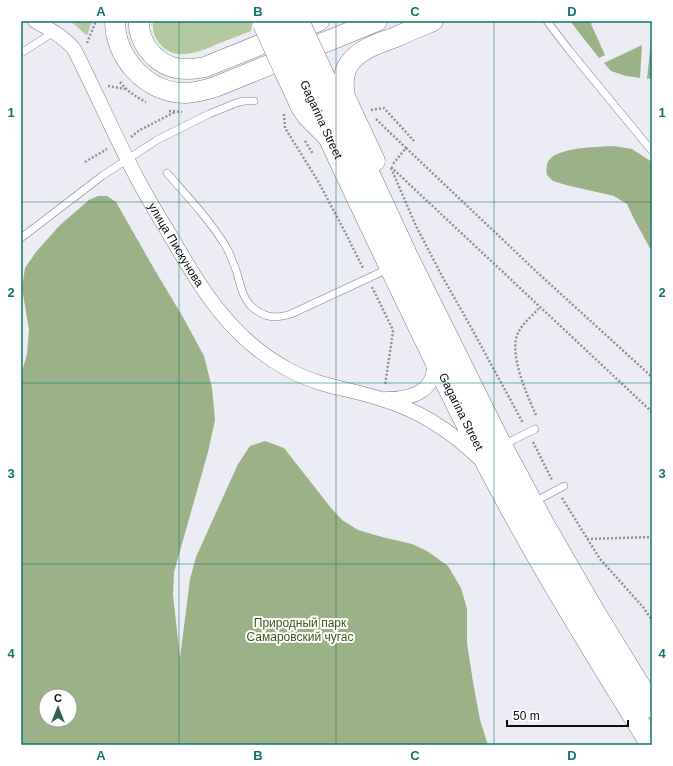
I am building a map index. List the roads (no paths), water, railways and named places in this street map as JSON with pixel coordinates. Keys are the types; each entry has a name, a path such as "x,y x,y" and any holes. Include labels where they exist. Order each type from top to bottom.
{"main road":[{"path":"115,21 116,34 121,50 136,72 158,87 171,92 184,93 198,92 304,59 377,21"},
{"path":"139,21 140,33 143,42 150,52 164,64 182,70 194,70 205,67 310,22"},
{"path":"399,263 396,208 345,97 343,81 349,64 362,52 433,21"},
{"path":"267,22 304,59"},
{"path":"304,59 310,22"},
{"name":"Gagarina Street","path":"304,59 329,138 501,446 542,524 652,707"},
{"name":"Gagarina Street","path":"304,59 399,263 432,355 525,534 652,745"}],"street":[{"name":"улица Пискунова","path":"35,21 54,32 69,43 74,49 138,181 202,288 236,331 252,346 274,362 311,380 331,387 383,392 444,428 490,468"},
{"name":"улица Пискунова","path":"383,392 392,399 414,396 423,391 432,380 434,372 432,355"}],"lane":[{"path":"547,21 652,151"},
{"path":"21,53 54,32"},
{"path":"21,238 102,176 157,140 236,103 244,101 254,102"},
{"path":"167,173 215,230 231,257 244,296 250,306 269,317 280,318 292,314 399,263"},
{"path":"501,446 531,431"},
{"path":"532,503 564,486"}],"park label":[{"name":"Природный парк Самаровский чугас","path":"300,630"}]}
